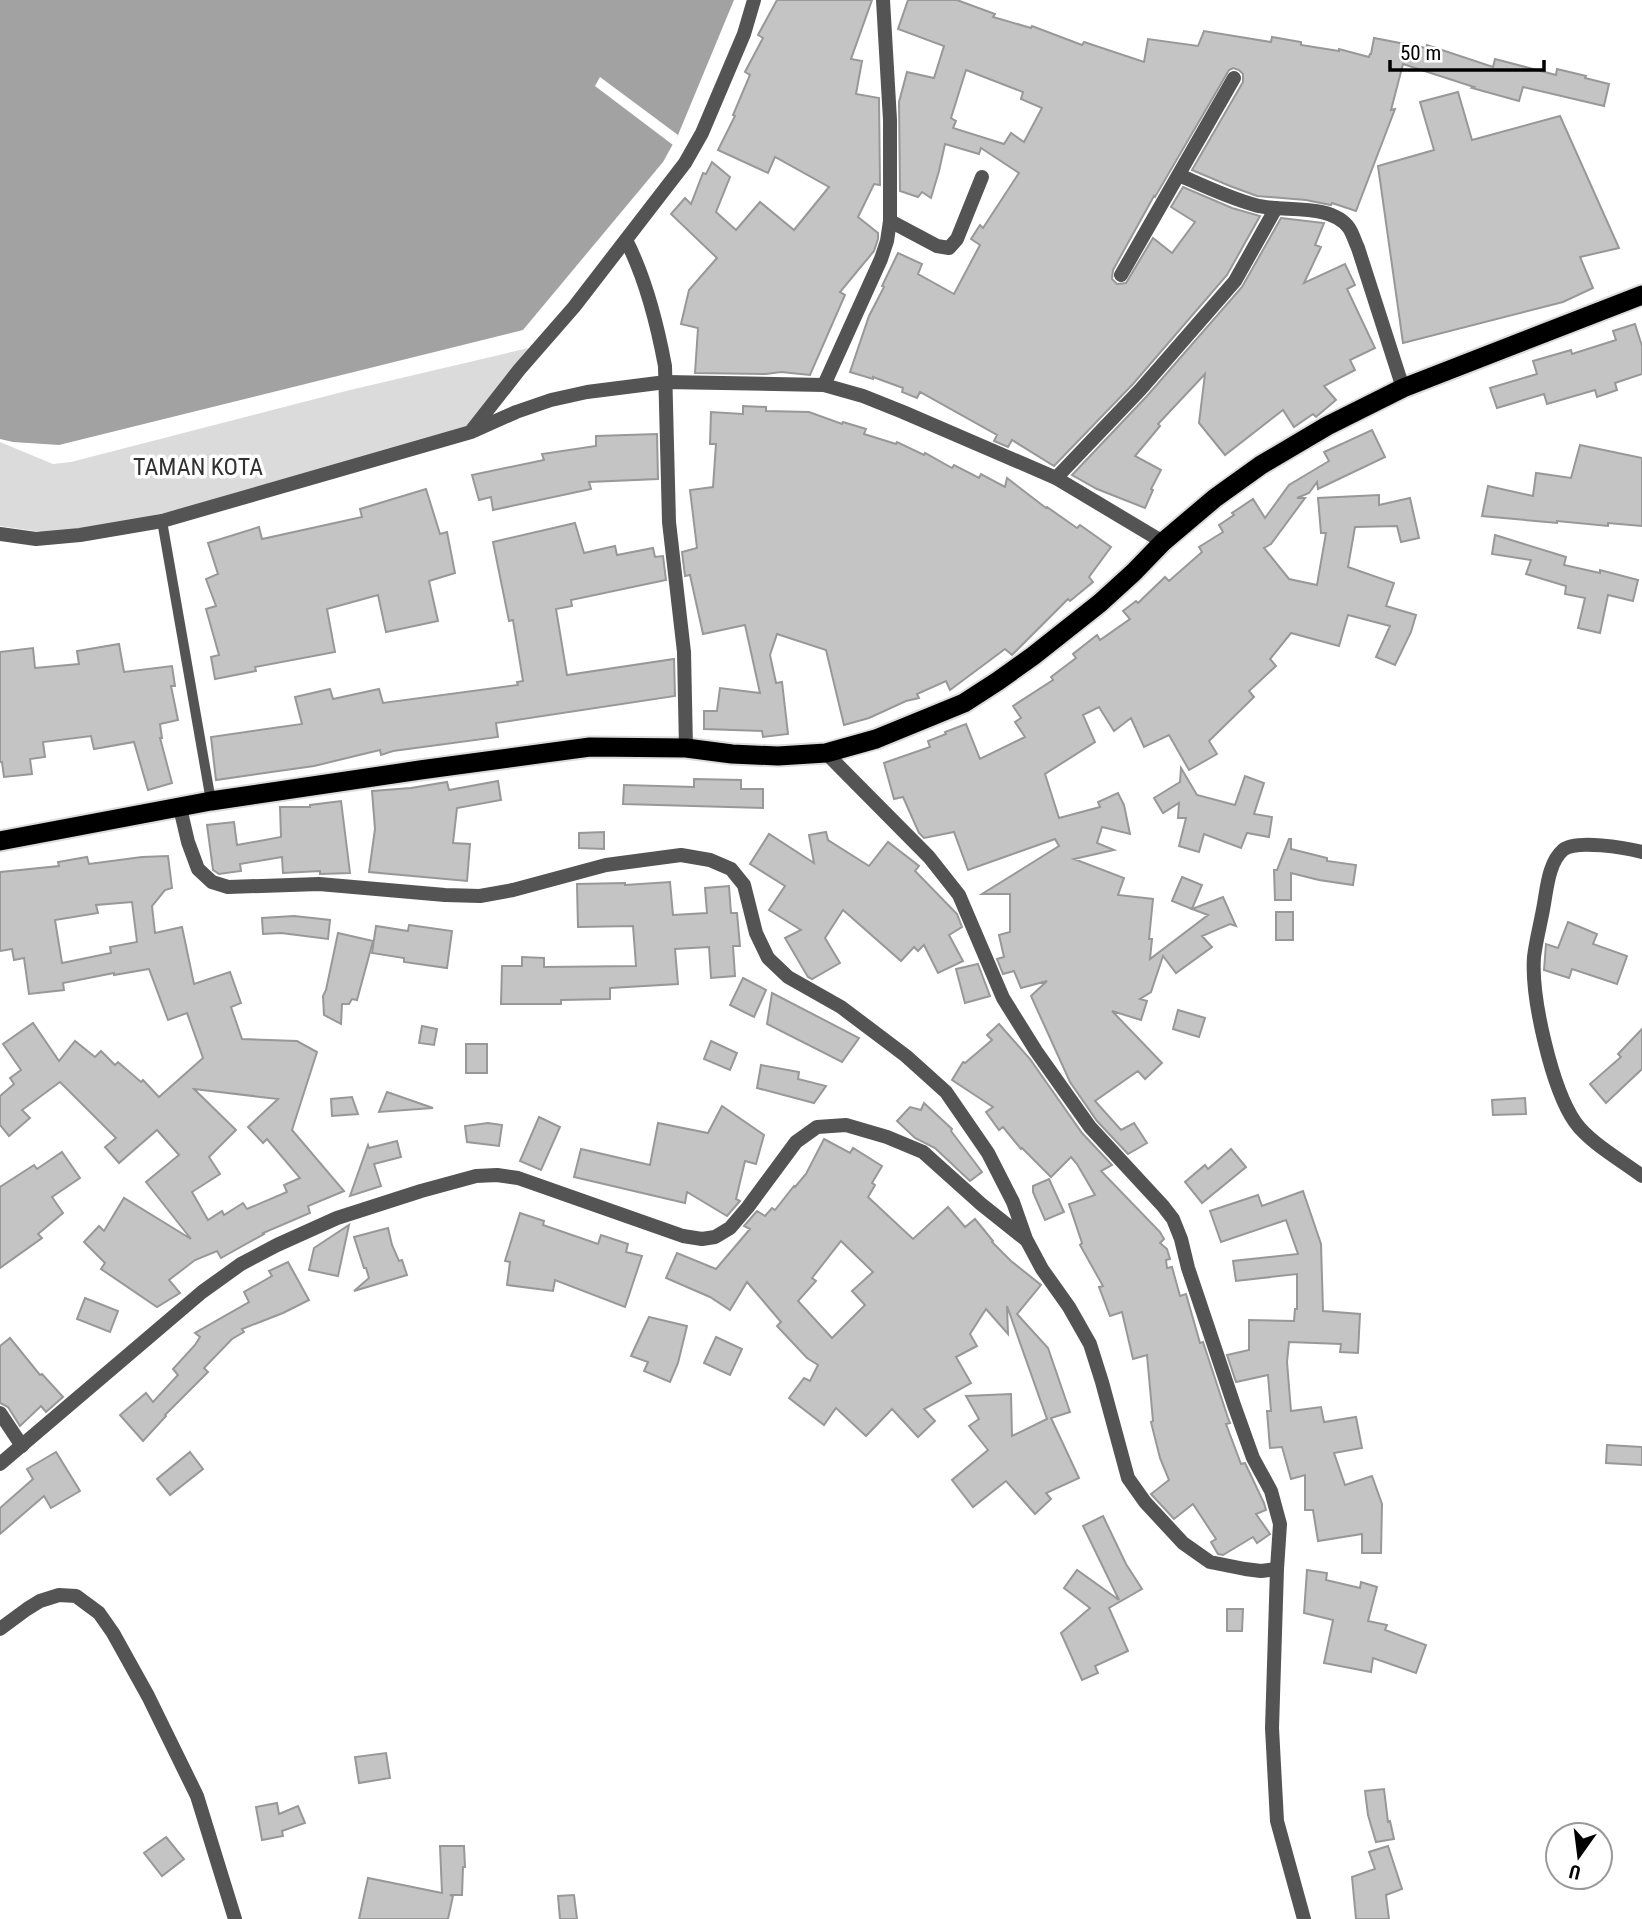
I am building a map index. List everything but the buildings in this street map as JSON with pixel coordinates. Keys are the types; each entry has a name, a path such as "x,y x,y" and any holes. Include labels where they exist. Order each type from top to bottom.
{"highway":[{"path":"0,841 211,801 590,747 686,748 778,756 826,752 876,739 964,703 1032,656 1100,603 1163,542 1215,498 1261,465 1327,426 1403,388 1642,295"}],"street":[{"path":"471,432 519,370 574,307 685,163 702,133 744,34 754,0"},
{"path":"824,385 887,241 890,221 890,120 883,0"},
{"path":"1121,275 1234,78"},
{"path":"1179,175 1232,198 1259,206 1309,209 1338,219 1349,228 1403,388"},
{"path":"890,221 937,246 949,248 957,239 982,177"},
{"path":"1056,478 1140,390 1235,281 1276,208"},
{"path":"625,240 645,286 661,341 665,366 669,522 684,652 686,748"},
{"path":"0,534 36,539 80,535 162,520 471,432 551,400 666,382 824,385 863,396 1056,478 1163,542"},
{"path":"826,752 929,857 959,895 1003,998 1035,1051 1090,1127 1173,1219 1181,1238 1188,1268 1249,1448 1271,1491 1280,1524 1272,1728 1276,1821 1304,1919"},
{"path":"180,808 198,869 212,882 229,887 319,884 480,896 606,865 681,855 710,860 731,869 744,885 756,933 768,958 788,977 841,1007 906,1056 946,1092 988,1153 1013,1202 1026,1239 1090,1345 1128,1478 1145,1502 1184,1543 1210,1562 1261,1571 1277,1569"},
{"path":"1642,852 1580,844 1565,848 1554,862 1546,889 1534,959 1536,1004 1564,1102 1586,1135 1642,1176"},
{"path":"0,1464 202,1292 241,1264 337,1218 476,1176 518,1178 683,1236 702,1239 715,1237 730,1228 796,1142 817,1127 846,1125 887,1137 923,1152 981,1204 1026,1239"},
{"path":"0,1413 22,1446"},
{"path":"0,1629 33,1605 59,1595 76,1596 99,1613 148,1696 197,1796 235,1919"}],"lane":[{"path":"162,520 211,801"}],"green space":[{"name":"TAMAN KOTA","path":"533,347 469,429 206,503 138,519 48,533 0,526 0,442 53,464 71,462 350,390"}],"shaded area":[{"path":"0,0 734,0 678,135 663,162 523,330 59,445 0,439"}],"pier":[{"path":"600,77 678,135 673,145 595,86"}]}
